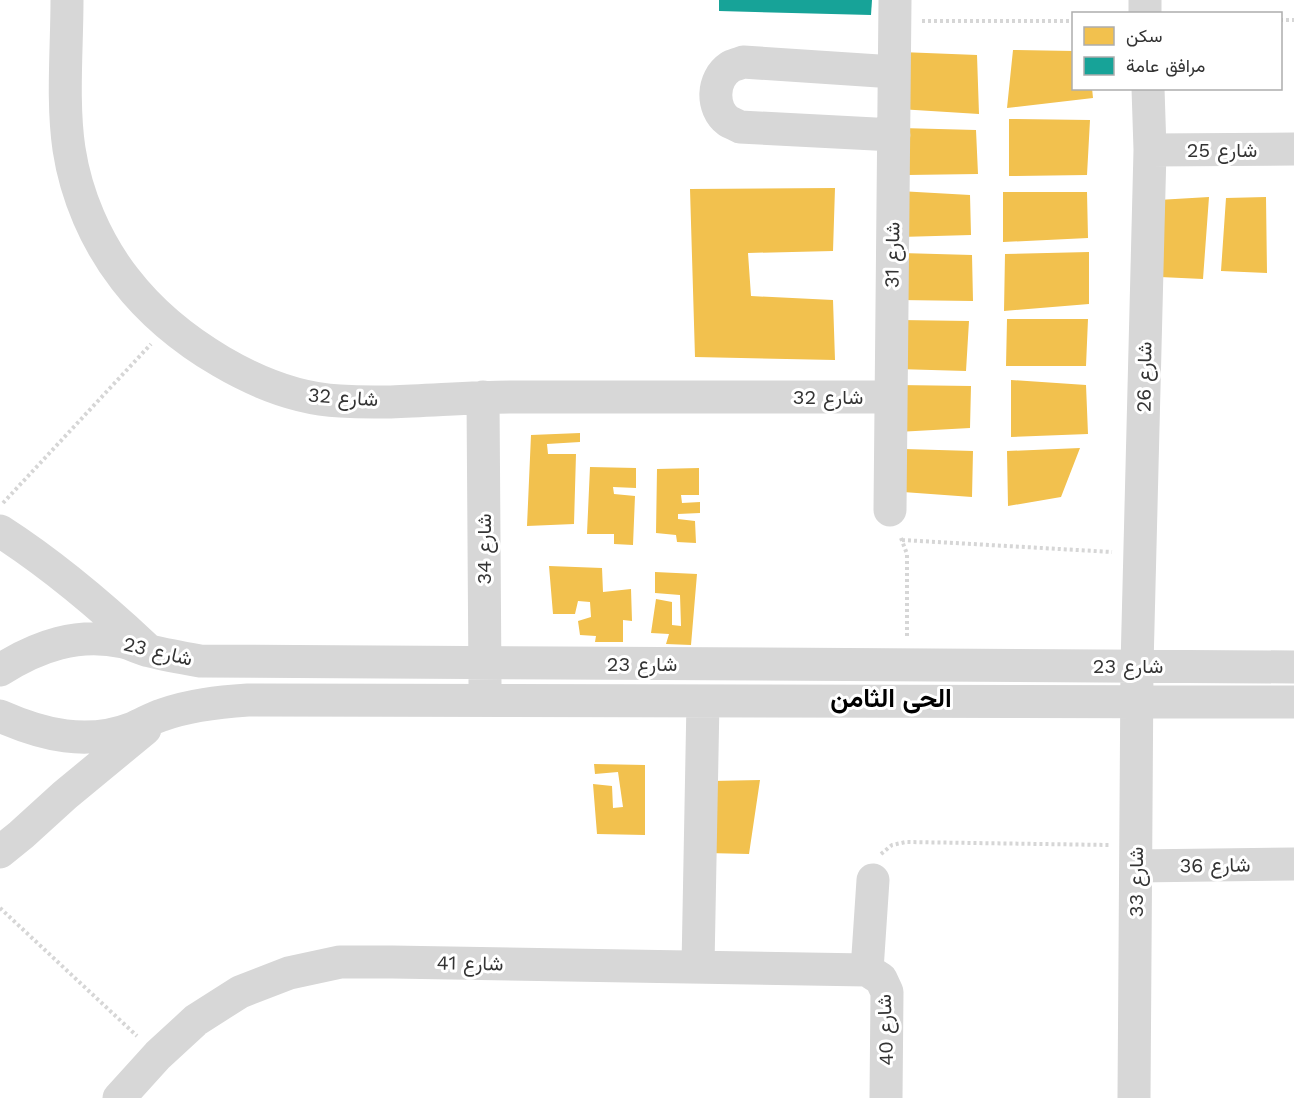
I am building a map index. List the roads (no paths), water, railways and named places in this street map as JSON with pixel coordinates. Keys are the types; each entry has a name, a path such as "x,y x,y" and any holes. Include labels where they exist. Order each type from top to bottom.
{"street":[{"name":"شارع 32","path":"67,0 66,100 69,148 80,195 99,240 125,280 159,315 197,346 240,374 288,392 338,401 483,397 891,397"},
{"name":"شارع 31","path":"890,510 895,11"},
{"path":"894,72 743,62 729,68 719,79 715,94 718,108 727,120 740,127 894,135"},
{"name":"شارع 26","path":"1137,666 1150,150 1148,90"},
{"name":"شارع 25","path":"1150,150 1294,149"},
{"name":"شارع 34","path":"483,397 485,700"},
{"path":"0,531 55,569 149,651"},
{"name":"شارع 23","path":"0,670 20,657 45,646 71,640 98,638 124,642 149,651 200,661 1294,667"},
{"path":"657,664 657,701"},
{"name":"شارع 33","path":"1134,1098 1137,666"},
{"name":"شارع 23","path":"0,716 31,730 65,736 99,736 131,729 162,715 219,702 248,700 1294,702"},
{"path":"698,966 703,701"},
{"path":"0,703 0,722"},
{"path":"0,852 64,795 162,715"},
{"name":"شارع 36","path":"1136,855 1294,864"},
{"path":"867,969 873,880"},
{"name":"شارع 41","path":"119,1098 158,1055 196,1020 240,992 289,972 340,962 867,969"},
{"name":"شارع 40","path":"867,969 881,979 887,992 886,1098"}],"district":[{"name":"الحى الثامن","path":"891,698"}]}
